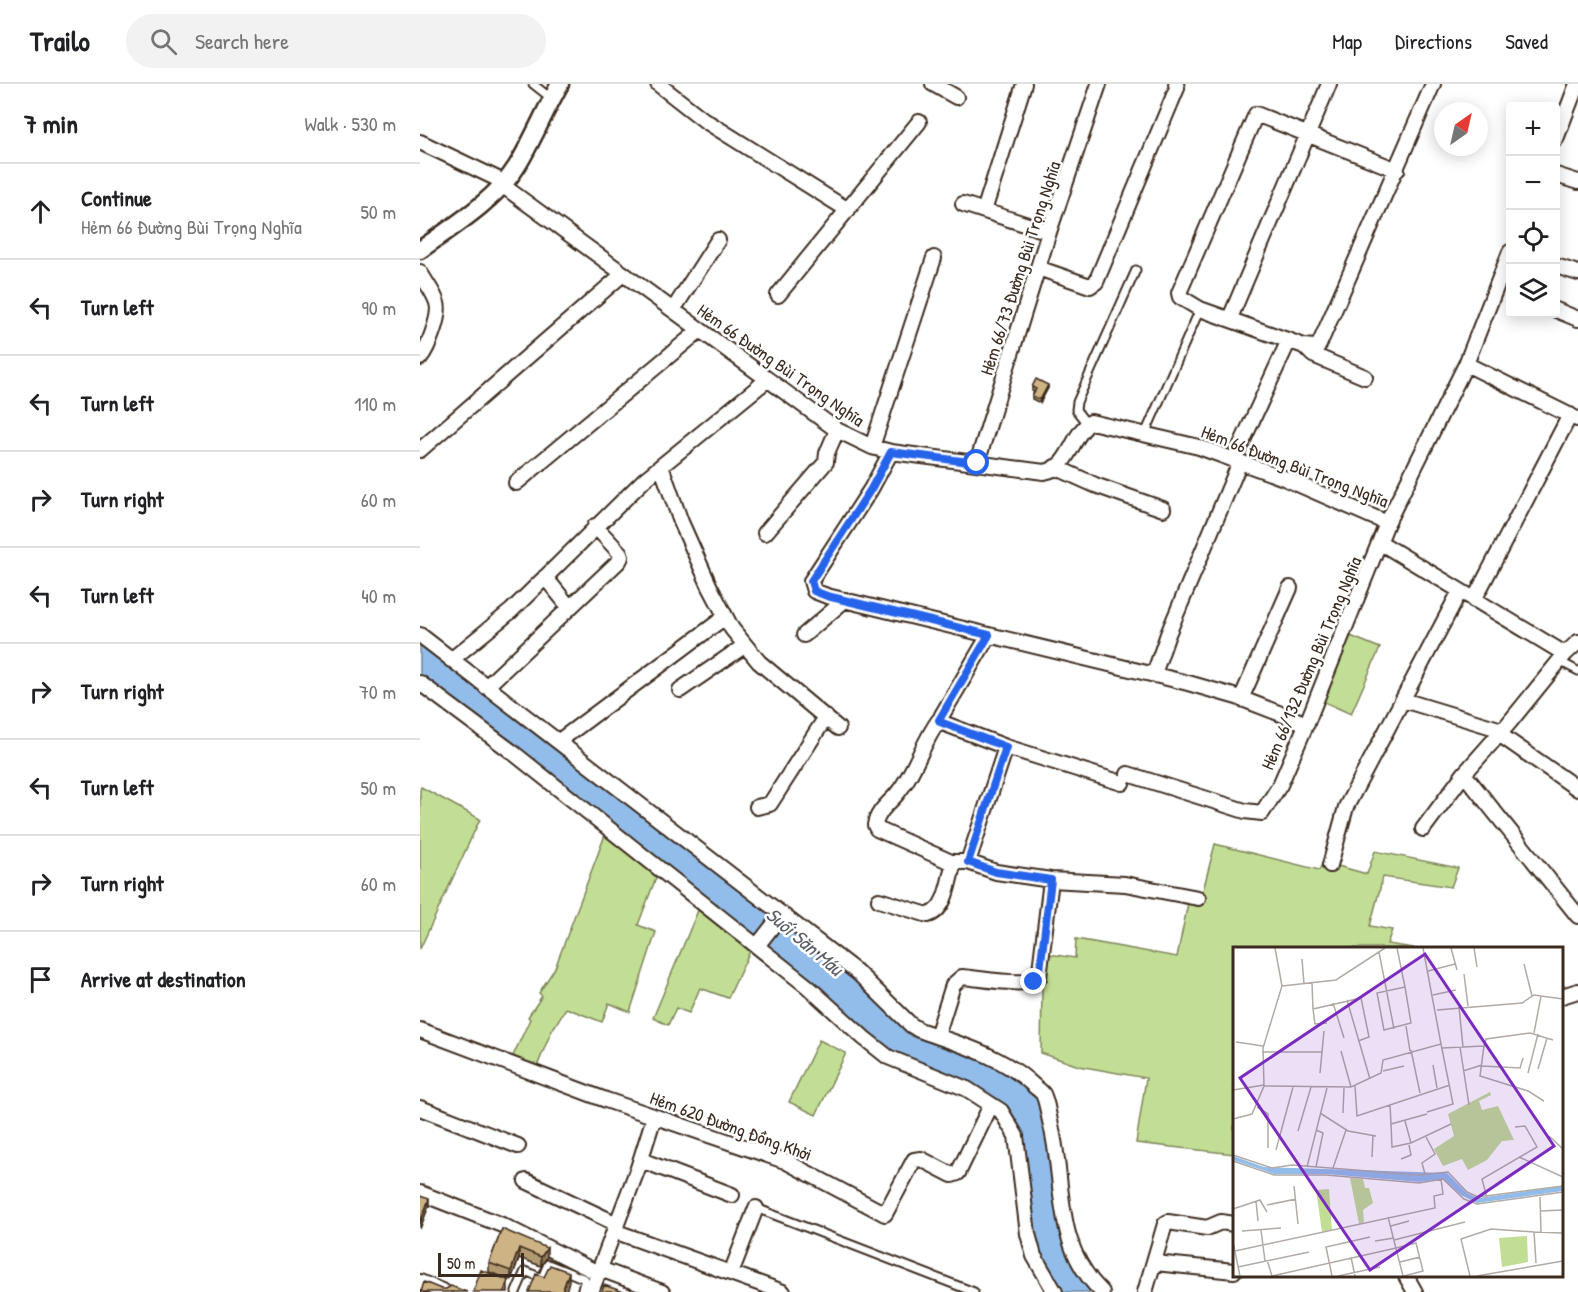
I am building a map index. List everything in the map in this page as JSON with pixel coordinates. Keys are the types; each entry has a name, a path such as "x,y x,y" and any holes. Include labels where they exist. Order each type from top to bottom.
{"street":[{"path":"658,84 704,120 848,210"},
{"path":"933,84 956,97"},
{"path":"984,211 1024,84"},
{"name":"Hẻm 66/73 Đường Bùi Trọng Nghĩa","path":"977,463 1099,84"},
{"path":"1038,268 1090,286 1096,282 1177,88 1176,84"},
{"path":"1230,318 1329,84"},
{"path":"1396,170 1259,114 1255,116 1179,293 1180,297 1200,309 1304,346 1319,345 1396,170 1432,84"},
{"path":"1560,129 1577,84"},
{"path":"420,250 503,184 517,165 556,91"},
{"path":"778,295 919,122"},
{"name":"Hẻm 66 Đường Bùi Trọng Nghĩa","path":"420,142 503,184 837,430 872,447 891,452 1044,472 1055,467"},
{"path":"1560,176 1578,182"},
{"path":"963,204 1050,232"},
{"path":"673,310 718,240"},
{"path":"872,447 934,258"},
{"name":"Hẻm 66 Đường Bùi Trọng Nghĩa","path":"1087,424 1091,422 1199,447 1284,478 1388,524 1466,364 1506,263"},
{"path":"1560,267 1578,273"},
{"path":"420,272 437,303 438,312 425,352 420,358"},
{"path":"420,450 623,274"},
{"path":"1497,287 1506,290"},
{"path":"1560,312 1578,319"},
{"path":"516,483 700,330"},
{"path":"1154,674 1237,461 1289,340"},
{"path":"1304,346 1313,355 1365,377"},
{"path":"1466,364 1574,417 1474,600"},
{"path":"451,660 511,611 596,526 661,466 767,380"},
{"path":"1055,467 1062,463 1087,424"},
{"path":"765,533 826,462 826,453 837,430"},
{"path":"891,452 871,489 811,581 814,591 1154,674 1241,699 1307,724"},
{"path":"661,466 681,522 725,617 744,646 759,662 838,728"},
{"path":"1055,467 1095,485 1163,509"},
{"name":"Hẻm 66/132 Đường Bùi Trọng Nghĩa","path":"1006,747 1245,811 1262,813 1280,785 1307,724 1388,524"},
{"path":"486,687 621,557 596,526"},
{"path":"1381,543 1460,591 1562,658"},
{"path":"544,577 570,608"},
{"path":"1241,699 1290,588"},
{"path":"1330,865 1346,807 1460,591"},
{"path":"804,635 845,600"},
{"path":"559,741 725,617"},
{"path":"420,635 858,973 911,1025 983,1053 1021,1073 1043,1094 1054,1134 1068,1238 1080,1264 1102,1292"},
{"path":"989,635 928,736 906,782 879,814 874,825 877,829 913,846 996,872 1051,880 1125,884 1198,898"},
{"path":"1422,829 1464,774 1578,642"},
{"path":"680,690 744,646"},
{"path":"420,683 757,946 807,986 888,1057 967,1089 1001,1111 1016,1136 1028,1234 1034,1256 1055,1292"},
{"path":"1402,700 1501,732 1578,789"},
{"path":"758,807 770,804 826,717"},
{"path":"879,900 928,915 936,913 961,862 1006,747 939,720"},
{"path":"1464,774 1578,916"},
{"path":"937,1036 953,985 962,977 1020,982 1034,982 1039,978 1051,880"},
{"path":"757,946 782,914"},
{"path":"1563,996 1578,991"},
{"name":"Hẻm 620 Đường Đồng Khởi","path":"420,1030 654,1117 785,1161 885,1214 914,1160 921,1159 952,1175 958,1173 991,1105"},
{"path":"420,1108 518,1146"},
{"path":"591,1292 641,1160 654,1117"},
{"path":"641,1160 732,1195"},
{"path":"526,1181 615,1227 783,1292"},
{"path":"420,1193 502,1225 599,1271 662,1292"},
{"path":"731,1273 756,1208"},
{"path":"1145,1292 1155,1263 1163,1227 1168,1222 1207,1228 1221,1222 1233,1224"},
{"path":"1155,1263 1233,1271"},
{"path":"1407,1277 1415,1292"},
{"path":"420,1282 444,1292"}],"lane":[{"path":"533,84 556,91"},
{"path":"1087,424 1076,410 1077,402 1136,270"},
{"path":"1145,434 1200,309"},
{"path":"1562,658 1578,671"},
{"path":"756,1208 974,1292"},
{"path":"509,1286 517,1291 525,1271 542,1278 548,1264 585,1279 580,1292"}],"green space":[{"path":"1348,635 1380,648 1351,714 1320,700"},
{"path":"421,787 480,819 420,949 420,790"},
{"path":"605,835 657,875 638,925 656,932 630,1012 609,1003 602,1022 566,1008 551,1032 536,1069 511,1060 530,1019 528,1017 542,996 539,993 555,968"},
{"path":"1215,844 1319,870 1323,862 1367,874 1375,851 1458,868 1451,887 1383,877 1370,926 1392,930 1387,944 1407,947 1233,947 1233,1154 1136,1143 1146,1078 1079,1066 1041,1053 1042,989 1049,954 1075,958 1076,939 1177,957 1188,903 1199,906"},
{"path":"699,908 752,947 728,998 700,988 689,1013 676,1008 668,1025 653,1018"},
{"path":"819,1040 846,1053 816,1115 789,1102"}],"water":[{"name":"Suối Săn Máu","path":"420,640 853,974 907,1027 980,1056 1019,1076 1039,1096 1050,1135 1059,1212 1096,1292 1060,1292 1038,1255 1004,1109 890,1054 420,678"}],"building":[{"path":"1036,379 1048,385 1040,400 1032,396 1036,389 1032,387"},
{"path":"420,1196 429,1199 420,1223"},
{"path":"502,1229 547,1248 541,1257 519,1248 511,1271 489,1263"},
{"path":"550,1265 569,1272 562,1292 529,1292 536,1274 544,1277"},
{"path":"481,1270 508,1280 504,1292 473,1292"},
{"path":"424,1282 441,1289 451,1286 467,1292 421,1292"},
{"path":"604,1285 624,1292 602,1292"}],"route":[{"path":"977,463 891,452 871,489 811,581 814,591 827,596 989,635 939,720 1006,747 968,862 996,872 1051,880 1039,978 1034,982"}]}
